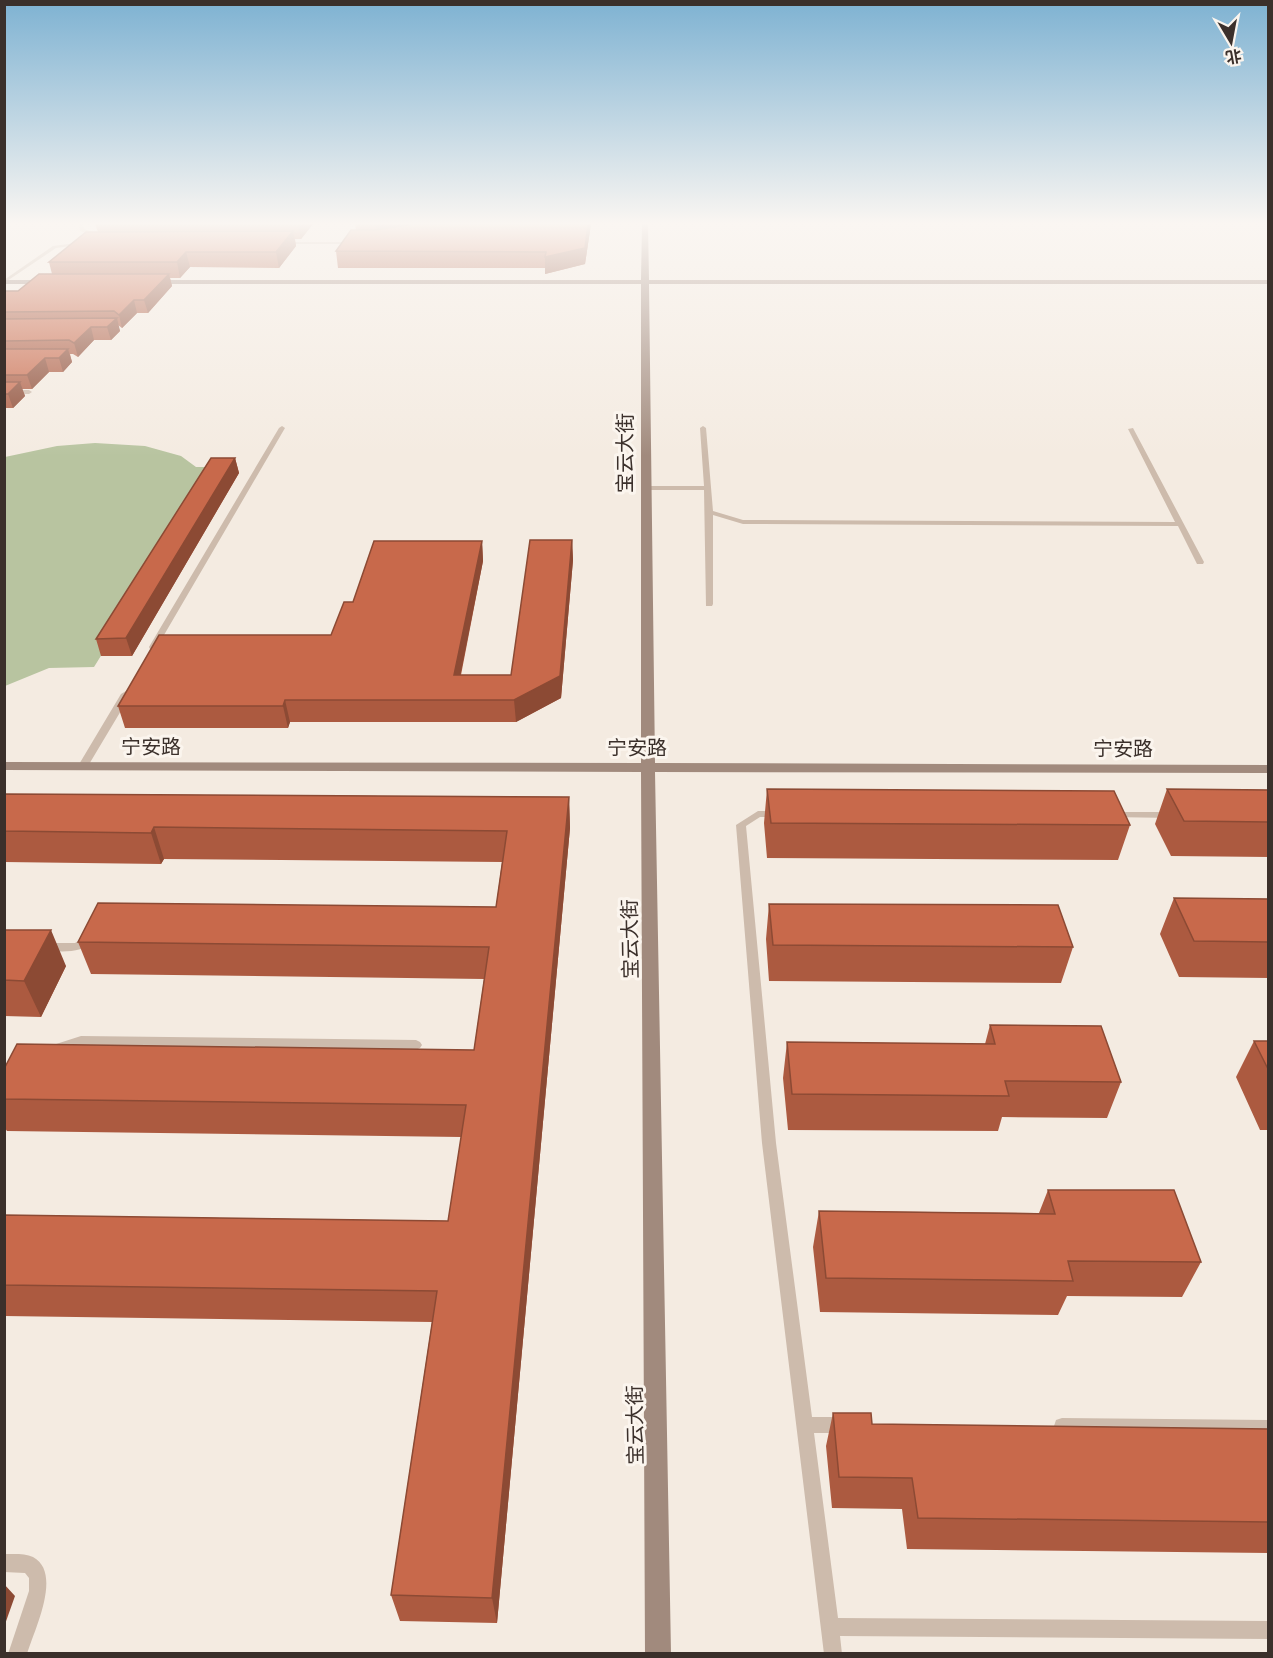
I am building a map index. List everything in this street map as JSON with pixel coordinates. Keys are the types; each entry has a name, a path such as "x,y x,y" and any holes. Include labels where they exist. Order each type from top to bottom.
{"street":[{"name":"宝云大街","path":"645,301 658,1653"},
{"name":"宁安路","path":"4,766 1269,769"}],"lane":[{"path":"4,392 29,392"},
{"path":"150,654 282,428"},
{"path":"703,428 709,512 710,604"},
{"path":"1131,429 1200,562"},
{"path":"646,488 707,488"},
{"path":"709,512 743,522 1180,524"},
{"path":"83,766 131,684"},
{"path":"794,814 758,814 741,825 769,1143 833,1653"},
{"path":"1102,815 1185,815"},
{"path":"36,947 77,948 102,929"},
{"path":"48,1053 81,1041 416,1045"},
{"path":"804,1425 864,1425"},
{"path":"1042,1426 1269,1428"},
{"path":"4,1563 29,1564 38,1575 38,1591 17,1653"},
{"path":"830,1627 1269,1630"}],"green space":[{"path":"95,443 145,446 181,456 196,467 218,467 94,667 49,668 5,686 5,457 57,446"}],"building":[{"path":"4,301 133,301 119,315 114,311 4,312"},
{"path":"117,318 107,327 91,327 74,343 69,340 4,341 4,319"},
{"path":"4,349 68,349 59,358 45,358 27,375 4,375"},
{"path":"4,382 20,382 8,394 4,394"},
{"path":"211,458 235,458 126,638 96,639"},
{"path":"530,540 572,540 560,676 514,700 285,700 283,706 118,706 159,635 331,635 344,602 353,602 374,541 482,541 454,675 511,675"},
{"path":"767,789 1114,791 1130,825 771,823"},
{"path":"1167,789 1269,790 1269,822 1184,821"},
{"path":"4,794 569,797 492,1598 391,1595 437,1291 4,1285 4,1215 448,1221 466,1105 4,1099 4,1069 17,1044 474,1050 489,947 78,942 98,903 496,907 507,831 154,827 151,833 4,831"},
{"path":"1174,898 1269,899 1269,942 1194,941"},
{"path":"769,904 1058,905 1073,947 773,945"},
{"path":"4,930 51,930 24,981 4,980"},
{"path":"990,1025 1101,1026 1121,1082 1005,1081 1009,1096 792,1094 787,1042 995,1044"},
{"path":"1254,1041 1269,1041 1269,1071"},
{"path":"1048,1190 1174,1190 1201,1262 1068,1261 1073,1281 826,1278 819,1211 1055,1214"},
{"path":"833,1413 871,1413 872,1424 1269,1429 1269,1522 918,1518 912,1478 839,1477"}]}
